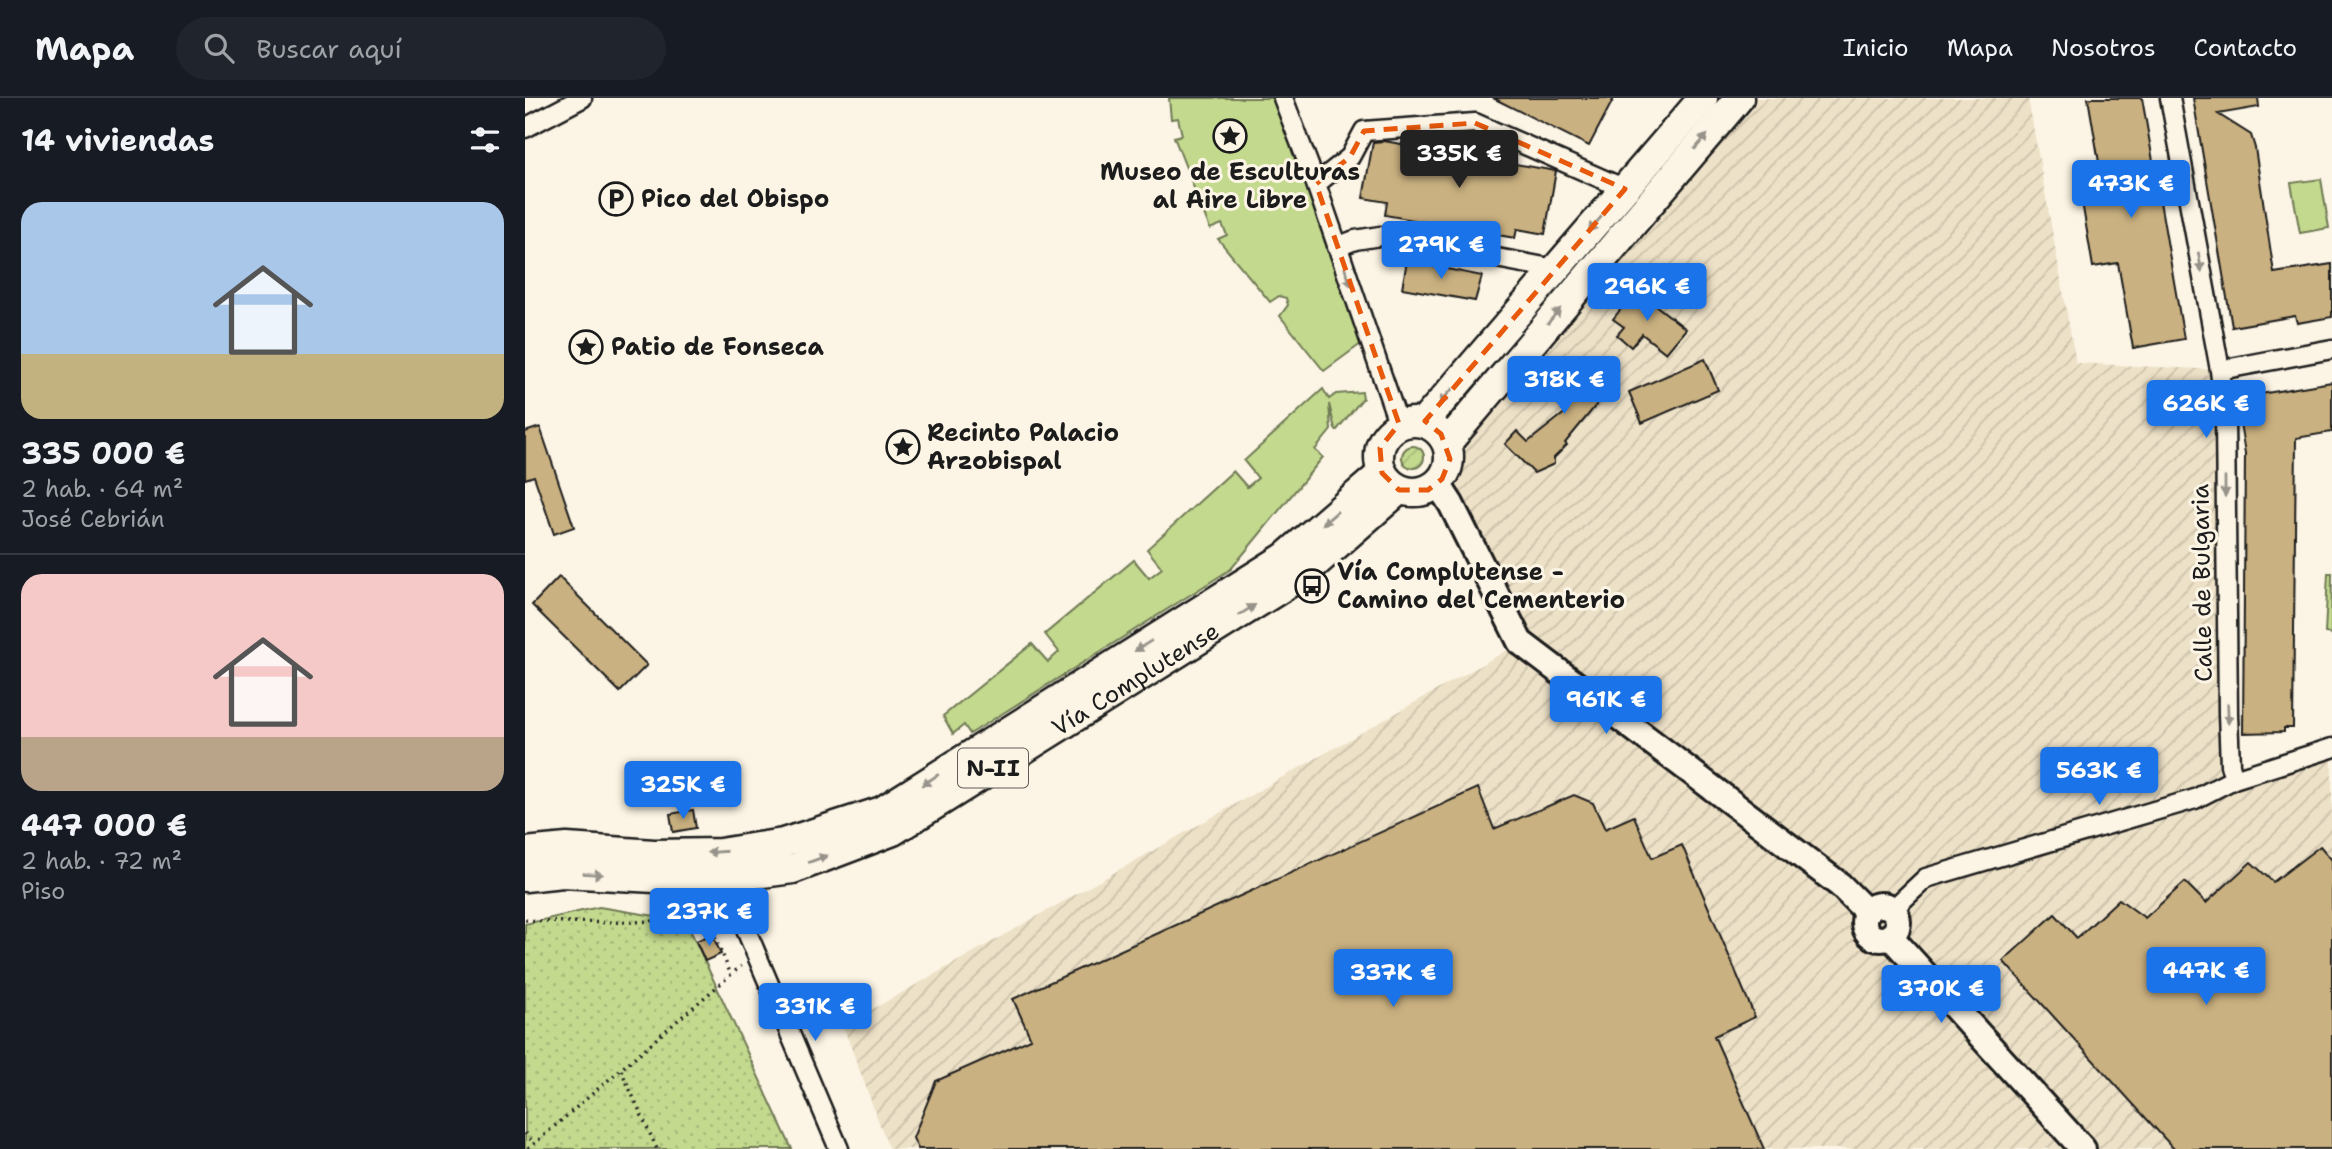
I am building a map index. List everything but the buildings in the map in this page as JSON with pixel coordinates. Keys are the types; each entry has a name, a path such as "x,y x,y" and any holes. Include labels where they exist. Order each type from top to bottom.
{"main road":[{"path":"1411,424 1441,434 1447,443 1450,459 1449,466 1438,484 1421,492 1391,481 1379,461 1380,448 1389,433 1411,424 1555,270 1703,98"},
{"path":"1447,443 1739,98"},
{"name":"Vía Complutense","path":"525,852 567,848 654,854 720,853 783,843 882,811 987,742 1285,557 1391,481"},
{"name":"Vía Complutense","path":"525,877 562,873 655,878 723,878 793,869 893,831 1303,575 1391,481"}],"street":[{"path":"525,128 582,98"},
{"path":"1283,98 1337,247 1411,424"},
{"name":"Calle de Bulgaria","path":"2170,98 2220,370 2225,417 2228,715 2230,765 2234,779"},
{"path":"1316,184 1350,157 1364,131 1475,123 1625,189"},
{"path":"1337,247 1355,240 1380,236 1555,270"},
{"path":"2220,370 2332,349"},
{"path":"1438,484 1451,504 1520,642 1840,885 1867,912"},
{"path":"1893,909 1926,878 2195,799 2234,779 2332,748"},
{"path":"723,878 839,1149"},
{"path":"1876,905 1893,909 1898,927 1890,936 1875,938 1868,933 1864,927 1867,912 1876,905"},
{"path":"1890,936 2083,1149"}],"path":[{"path":"525,920 586,924 649,923 707,917 731,975 528,1149"},
{"path":"621,1070 657,1149"},
{"path":"525,1133 534,1144"}],"highlighted area":[{"path":"1475,123 1625,189 1425,421 1441,434 1450,459 1442,479 1428,490 1399,490 1382,473 1380,448 1399,424 1316,184 1350,157 1364,131"}],"shaded area":[{"path":"1739,98 2028,98 2076,363 2220,370 2233,778 2332,748 2332,1149 889,1149 843,1026 1520,643 1442,479 1449,466 1449,451"}],"green space":[{"path":"1169,98 1276,98 1365,341 1324,371 1280,316 1288,305 1286,298 1279,296 1270,302 1218,239 1227,235 1222,224 1210,229 1174,137 1182,135 1178,118 1171,119"},
{"path":"2321,179 2329,228 2300,233 2291,183"},
{"path":"1323,389 1329,399 1336,394 1362,392 1363,398 1337,430 1329,404 1331,430 1315,450 1323,457 1231,569 970,734 964,725 953,734 943,716 1032,644 1048,662 1059,652 1045,634 1134,560 1149,578 1162,568 1147,549 1233,471 1247,487 1258,478 1244,461"},
{"path":"1413,446 1421,449 1424,457 1421,465 1413,468 1405,465 1402,457 1405,449"},
{"path":"2328,573 2332,573 2331,634 2325,633"},
{"path":"599,907 686,921 792,1149 525,1149 525,924"}],"place":[{"name":"Museo de Esculturas al Aire Libre","path":"1230,136"},
{"name":"Pico del Obispo","path":"616,199"},
{"name":"Patio de Fonseca","path":"586,347"},
{"name":"Recinto Palacio Arzobispal","path":"903,447"},
{"name":"Vía Complutense - Camino del Cementerio","path":"1312,586"}]}
